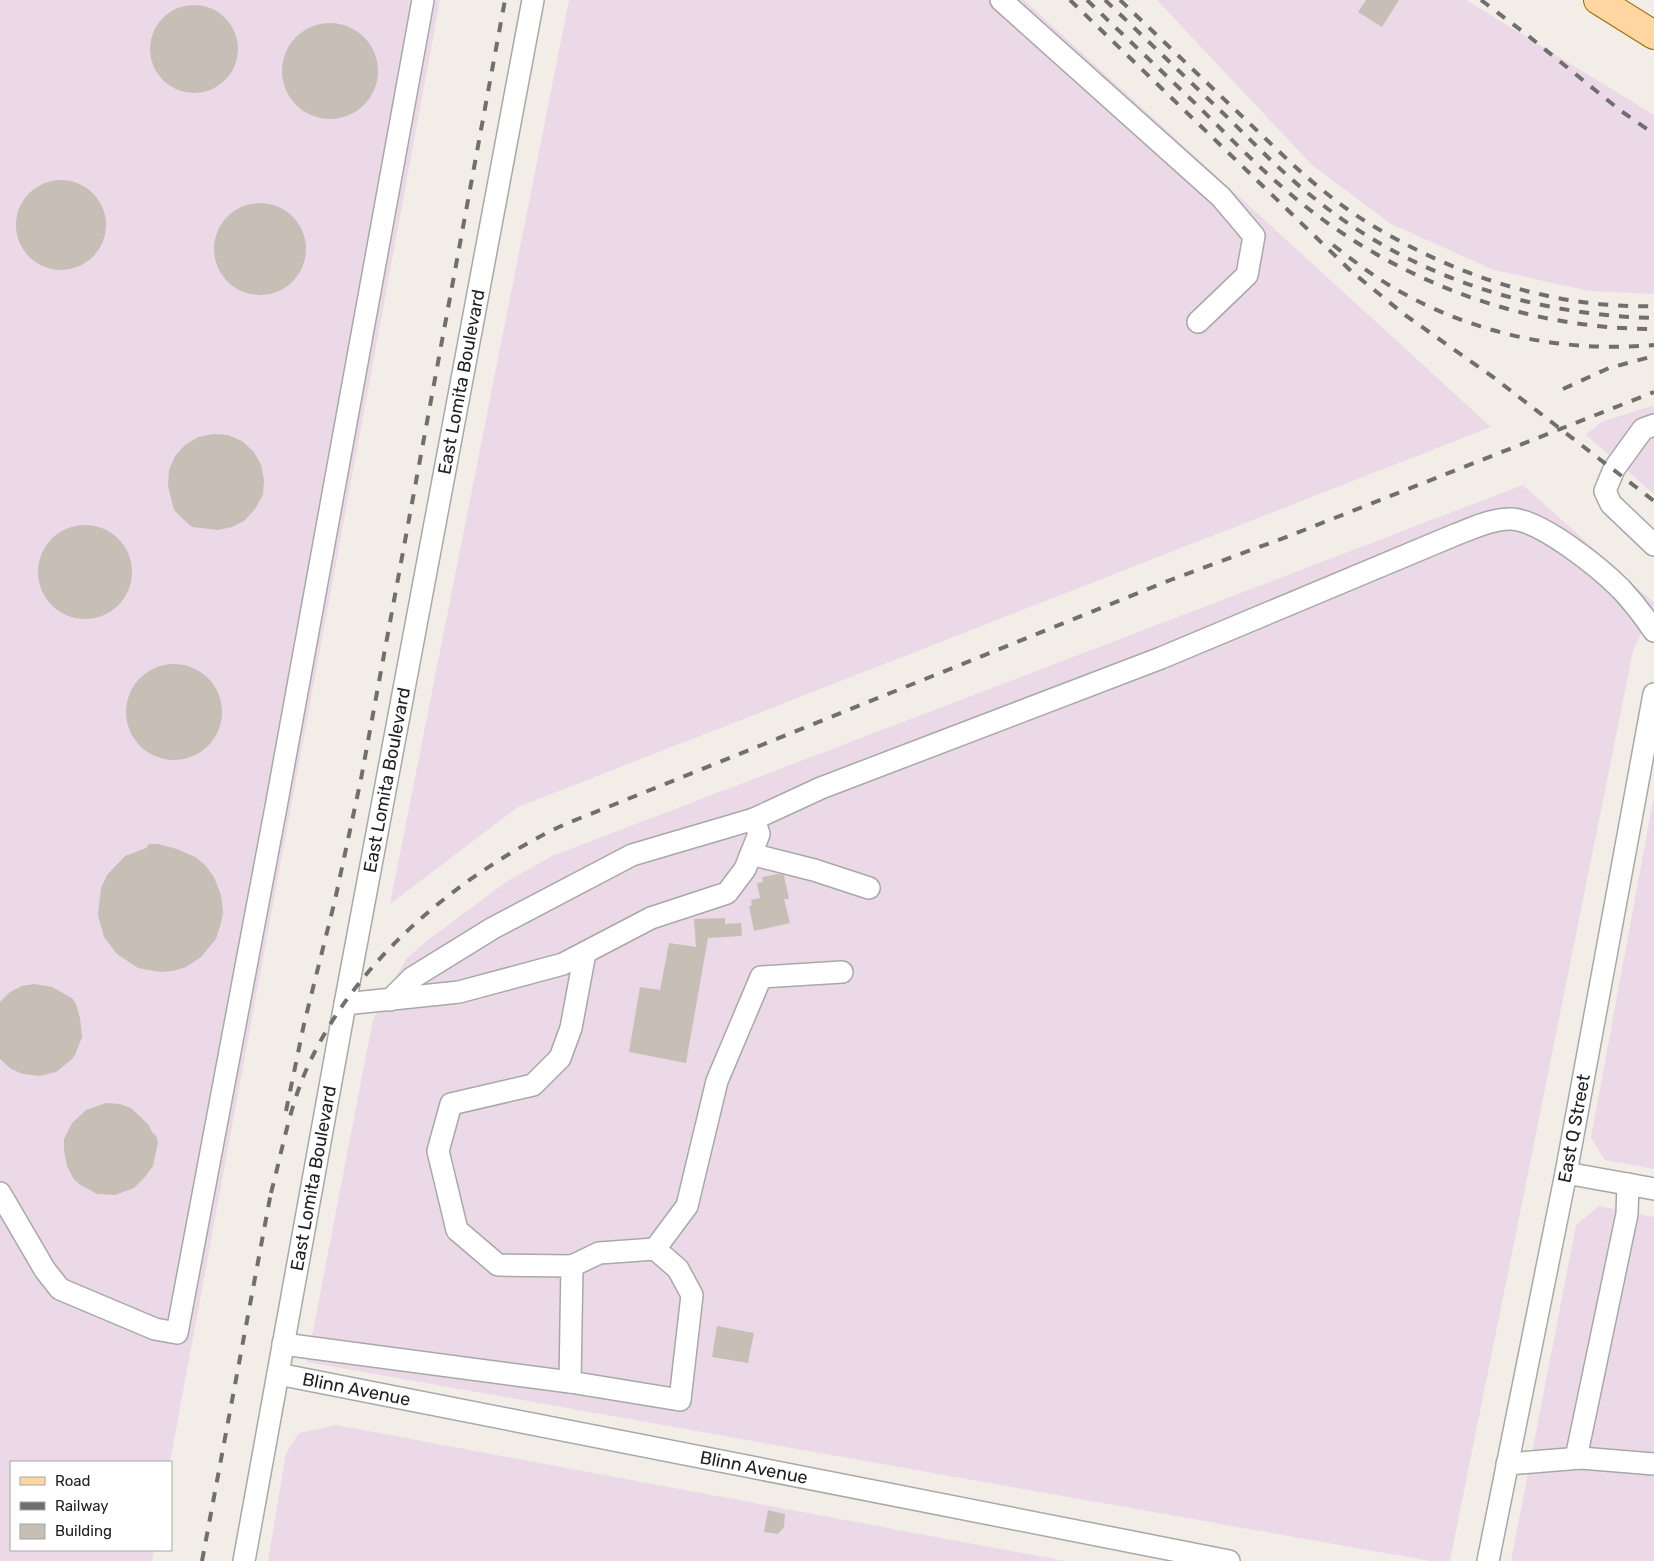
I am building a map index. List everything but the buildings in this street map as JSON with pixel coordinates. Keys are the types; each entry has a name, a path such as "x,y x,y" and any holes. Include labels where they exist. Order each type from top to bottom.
{"main road":[{"path":"1598,0 1654,35"}],"street":[{"path":"0,1193 45,1270 60,1289 155,1329 177,1333 278,798 423,0"},
{"name":"East Lomita Boulevard","path":"244,1561 345,1004 533,0"},
{"path":"1001,0 1221,197 1254,236 1247,275 1198,322"},
{"path":"1654,425 1643,429 1614,469 1605,491 1611,504 1654,545"},
{"path":"390,1000 412,978 493,928 632,855 754,819 821,788 1160,658 1457,534 1497,522 1513,519 1529,524 1566,545 1620,588 1640,610 1654,631"},
{"name":"East Q Street","path":"1488,1561 1566,1173 1654,694"},
{"path":"345,1004 459,992 563,964 651,918 727,893 745,869 759,834 754,819"},
{"path":"751,854 814,870 869,888"},
{"path":"283,1344 570,1382 680,1400 692,1295 678,1270 656,1249 599,1253 572,1266 498,1264 458,1230 438,1151 451,1104 533,1085 560,1058 571,1028 586,953"},
{"path":"656,1249 687,1206 716,1082 761,977 842,972"},
{"path":"1566,1173 1654,1189"},
{"path":"1576,1458 1626,1214 1628,1184"},
{"path":"570,1382 572,1266"},
{"name":"Blinn Avenue","path":"278,1374 1229,1561"},
{"path":"1507,1464 1576,1458 1654,1464"}],"shaded area":[{"path":"0,0 440,0 170,1461 10,1461 10,1551 154,1551 152,1561 0,1561"},
{"path":"569,0 1024,0 1491,427 518,807 390,904"},
{"path":"1157,0 1466,0 1654,115 1654,294 1589,291 1494,270 1391,224 1312,165"},
{"path":"1654,405 1654,494 1586,435 1601,422"},
{"path":"1523,485 1654,605 1633,651 1450,1561 1430,1561 307,1362 373,1019 406,959 428,940 506,882 552,856"},
{"path":"1654,795 1654,1169 1605,1160 1591,1138"},
{"path":"1599,1206 1654,1217 1654,1561 1511,1561 1576,1225"},
{"path":"336,1425 1065,1561 268,1561 286,1453 299,1433"}],"railway":[{"path":"286,1111 304,1024 335,900 361,779 505,0"},
{"path":"1070,0 1352,272 1405,315 1493,377 1654,501"},
{"path":"1087,0 1275,180 1306,207 1359,244 1398,266 1438,285 1522,313 1565,322 1654,329"},
{"path":"1105,0 1268,158 1314,198 1351,225 1390,249 1431,269 1474,286 1518,299 1562,309 1654,318"},
{"path":"1120,0 1308,178 1365,221 1398,240 1467,272 1541,294 1578,301 1654,306"},
{"path":"1481,0 1621,111 1654,134"},
{"path":"1333,245 1357,264 1399,291 1459,319 1491,330 1555,343 1621,347 1654,345"},
{"path":"1563,389 1609,368 1654,356"},
{"path":"271,1193 302,1080 321,1041 343,1004 370,970 400,938 433,908 468,881 504,857 549,832 580,818 1173,579 1289,536 1654,392"},
{"path":"202,1561 272,1187"}]}
